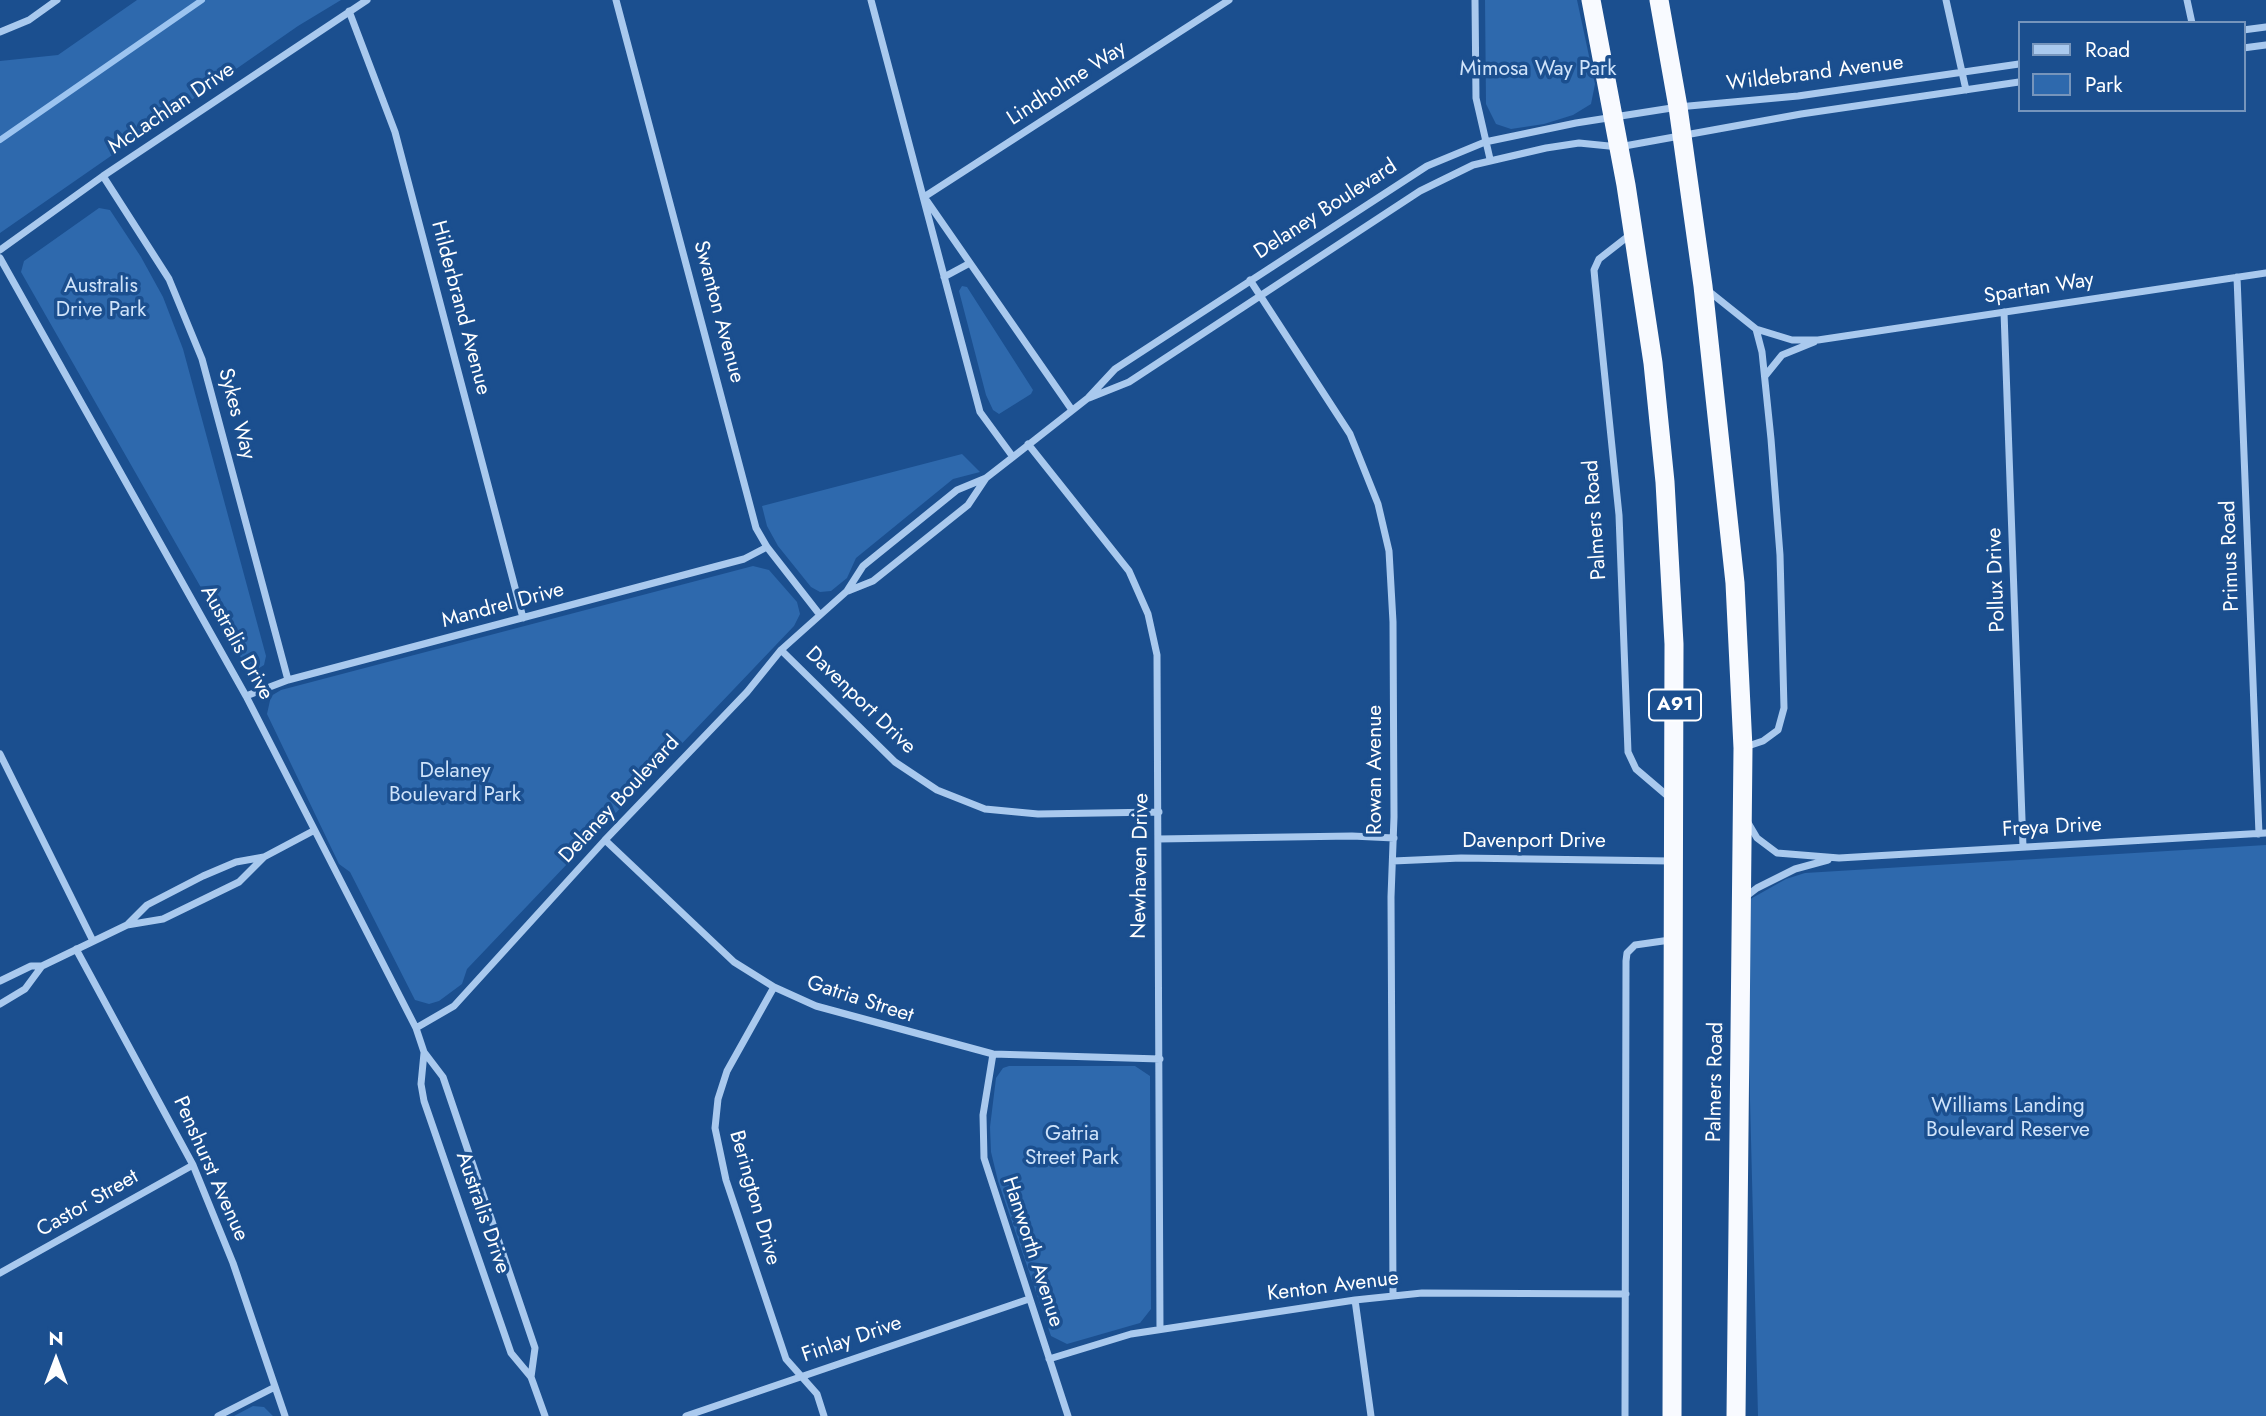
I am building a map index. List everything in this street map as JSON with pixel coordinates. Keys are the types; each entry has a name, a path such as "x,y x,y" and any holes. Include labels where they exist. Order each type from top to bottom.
{"highway":[{"name":"Palmers Road","path":"1591,0 1633,232 1653,363 1665,482 1674,644 1676,803 1672,1416"},
{"name":"Palmers Road","path":"1659,0 1678,107 1703,286 1735,583 1743,748 1736,1416"}],"street":[{"path":"0,32 29,20 57,0"},
{"name":"McLachlan Drive","path":"0,250 103,176 367,0"},
{"name":"Swanton Avenue","path":"616,0 756,528 767,547 820,615"},
{"path":"871,0 980,412 1013,457"},
{"name":"Lindholme Way","path":"924,197 1229,0"},
{"path":"1475,0 1476,98 1490,159"},
{"path":"1946,0 1966,90"},
{"path":"2187,0 2192,21"},
{"name":"Hilderbrand Avenue","path":"349,11 395,132 523,618"},
{"path":"2245,30 2266,27"},
{"path":"2245,48 2266,45"},
{"name":"Wildebrand Avenue","path":"1614,117 1678,107 1798,96 2018,64"},
{"name":"Wildebrand Avenue","path":"1619,147 1682,138 1728,126 1801,114 2018,82"},
{"path":"1798,96 1801,114"},
{"name":"Delaney Boulevard","path":"415,1028 454,1006 605,840 747,692 782,650 847,591 863,566 957,490 986,478 1072,411 1115,369 1427,166 1485,142 1614,117"},
{"name":"Delaney Boulevard","path":"1088,398 1129,382 1437,181 1490,159 1579,143 1619,147"},
{"name":"Sykes Way","path":"103,176 169,279 202,359 288,680"},
{"path":"924,197 1072,411"},
{"name":"Palmers Road","path":"1633,232 1599,259 1594,270 1620,527 1628,752 1633,765 1645,778 1676,803"},
{"name":"Australis Drive","path":"0,258 246,696 415,1028 424,1052 443,1077 535,1348 531,1377"},
{"path":"944,277 970,264"},
{"name":"Spartan Way","path":"1756,329 1792,340 1818,340 2266,272"},
{"name":"Primus Road","path":"2237,277 2263,833"},
{"name":"Rowan Avenue","path":"1250,280 1346,426 1369,478 1384,527 1393,596 1393,1296"},
{"path":"1703,286 1756,329 1765,376 1780,555 1784,708 1778,730 1763,741 1743,748"},
{"name":"Pollux Drive","path":"2004,312 2023,847"},
{"name":"Spartan Way","path":"1765,376 1782,355 1818,340"},
{"name":"Newhaven Drive","path":"1028,444 1129,571 1148,614 1159,679 1156,877 1160,1059 1160,1329"},
{"name":"Delaney Boulevard","path":"847,591 873,581 968,505 986,478"},
{"name":"Mandrel Drive","path":"246,696 288,680 744,559 767,547"},
{"name":"Davenport Drive","path":"782,650 895,762 937,790 985,809 1025,813 1159,812"},
{"path":"0,754 93,941"},
{"name":"Freya Drive","path":"1742,811 1756,838 1777,853 1839,858 2263,833"},
{"path":"0,981 31,966 42,966 127,925 163,919 239,882 264,857 313,831"},
{"path":"1158,839 1352,836 1394,838"},
{"name":"Gatria Street","path":"605,840 725,953 774,988 842,1015 993,1054 1160,1059"},
{"path":"127,925 147,905 203,876 236,862 264,857"},
{"name":"Davenport Drive","path":"1393,861 1461,858 1675,861"},
{"name":"Freya Drive","path":"1741,901 1757,888 1795,869 1839,858"},
{"path":"1625,1416 1626,961 1627,953 1635,945 1675,939"},
{"name":"Penshurst Avenue","path":"76,949 193,1165 233,1263 285,1416"},
{"path":"0,1004 25,989 42,966"},
{"name":"Berington Drive","path":"774,988 727,1071 718,1099 715,1128 724,1172 786,1359 817,1394 824,1416"},
{"name":"Australis Drive","path":"424,1052 421,1084 424,1101 511,1353 531,1377 545,1416"},
{"name":"Hanworth Avenue","path":"993,1054 983,1115 984,1158 1069,1416"},
{"name":"Castor Street","path":"0,1273 193,1165"},
{"name":"Kenton Avenue","path":"1049,1359 1108,1340 1160,1329 1355,1300 1422,1293 1626,1294"},
{"name":"Finlay Drive","path":"686,1416 1029,1299"},
{"path":"1355,1300 1371,1416"},
{"path":"218,1416 275,1387"}],"green space":[{"path":"137,0 341,0 298,26 0,233 0,61 58,55"},
{"name":"Mimosa Way Park","path":"1485,0 1577,0 1595,84 1591,104 1573,115 1544,124 1511,129 1496,124 1486,104"},
{"name":"Australis Drive Park","path":"99,208 110,210 141,257 163,297 183,349 266,656 264,665 256,670 244,663 21,272 24,261"},
{"path":"962,286 967,287 1033,390 1031,394 999,414 993,410 986,395 959,291"},
{"path":"962,454 980,472 953,479 856,558 847,578 831,591 820,592 811,587 778,546 767,526 762,506"},
{"name":"Delaney Boulevard Park","path":"753,566 769,570 797,602 800,614 794,626 467,969 462,984 439,1001 429,1004 415,1000 350,872 339,864 267,714 271,696 281,690"},
{"name":"Williams Landing Boulevard Reserve","path":"2266,845 2266,1416 1758,1416 1745,902 1786,879 1805,873"},
{"name":"Gatria Street Park","path":"1135,1066 1150,1076 1151,1309 1140,1323 1067,1344 1051,1336 998,1181 991,1152 990,1127 996,1078 1003,1068"},
{"path":"253,1406 264,1407 273,1416 234,1416"}],"waterway":[{"path":"0,140 202,0"}]}
